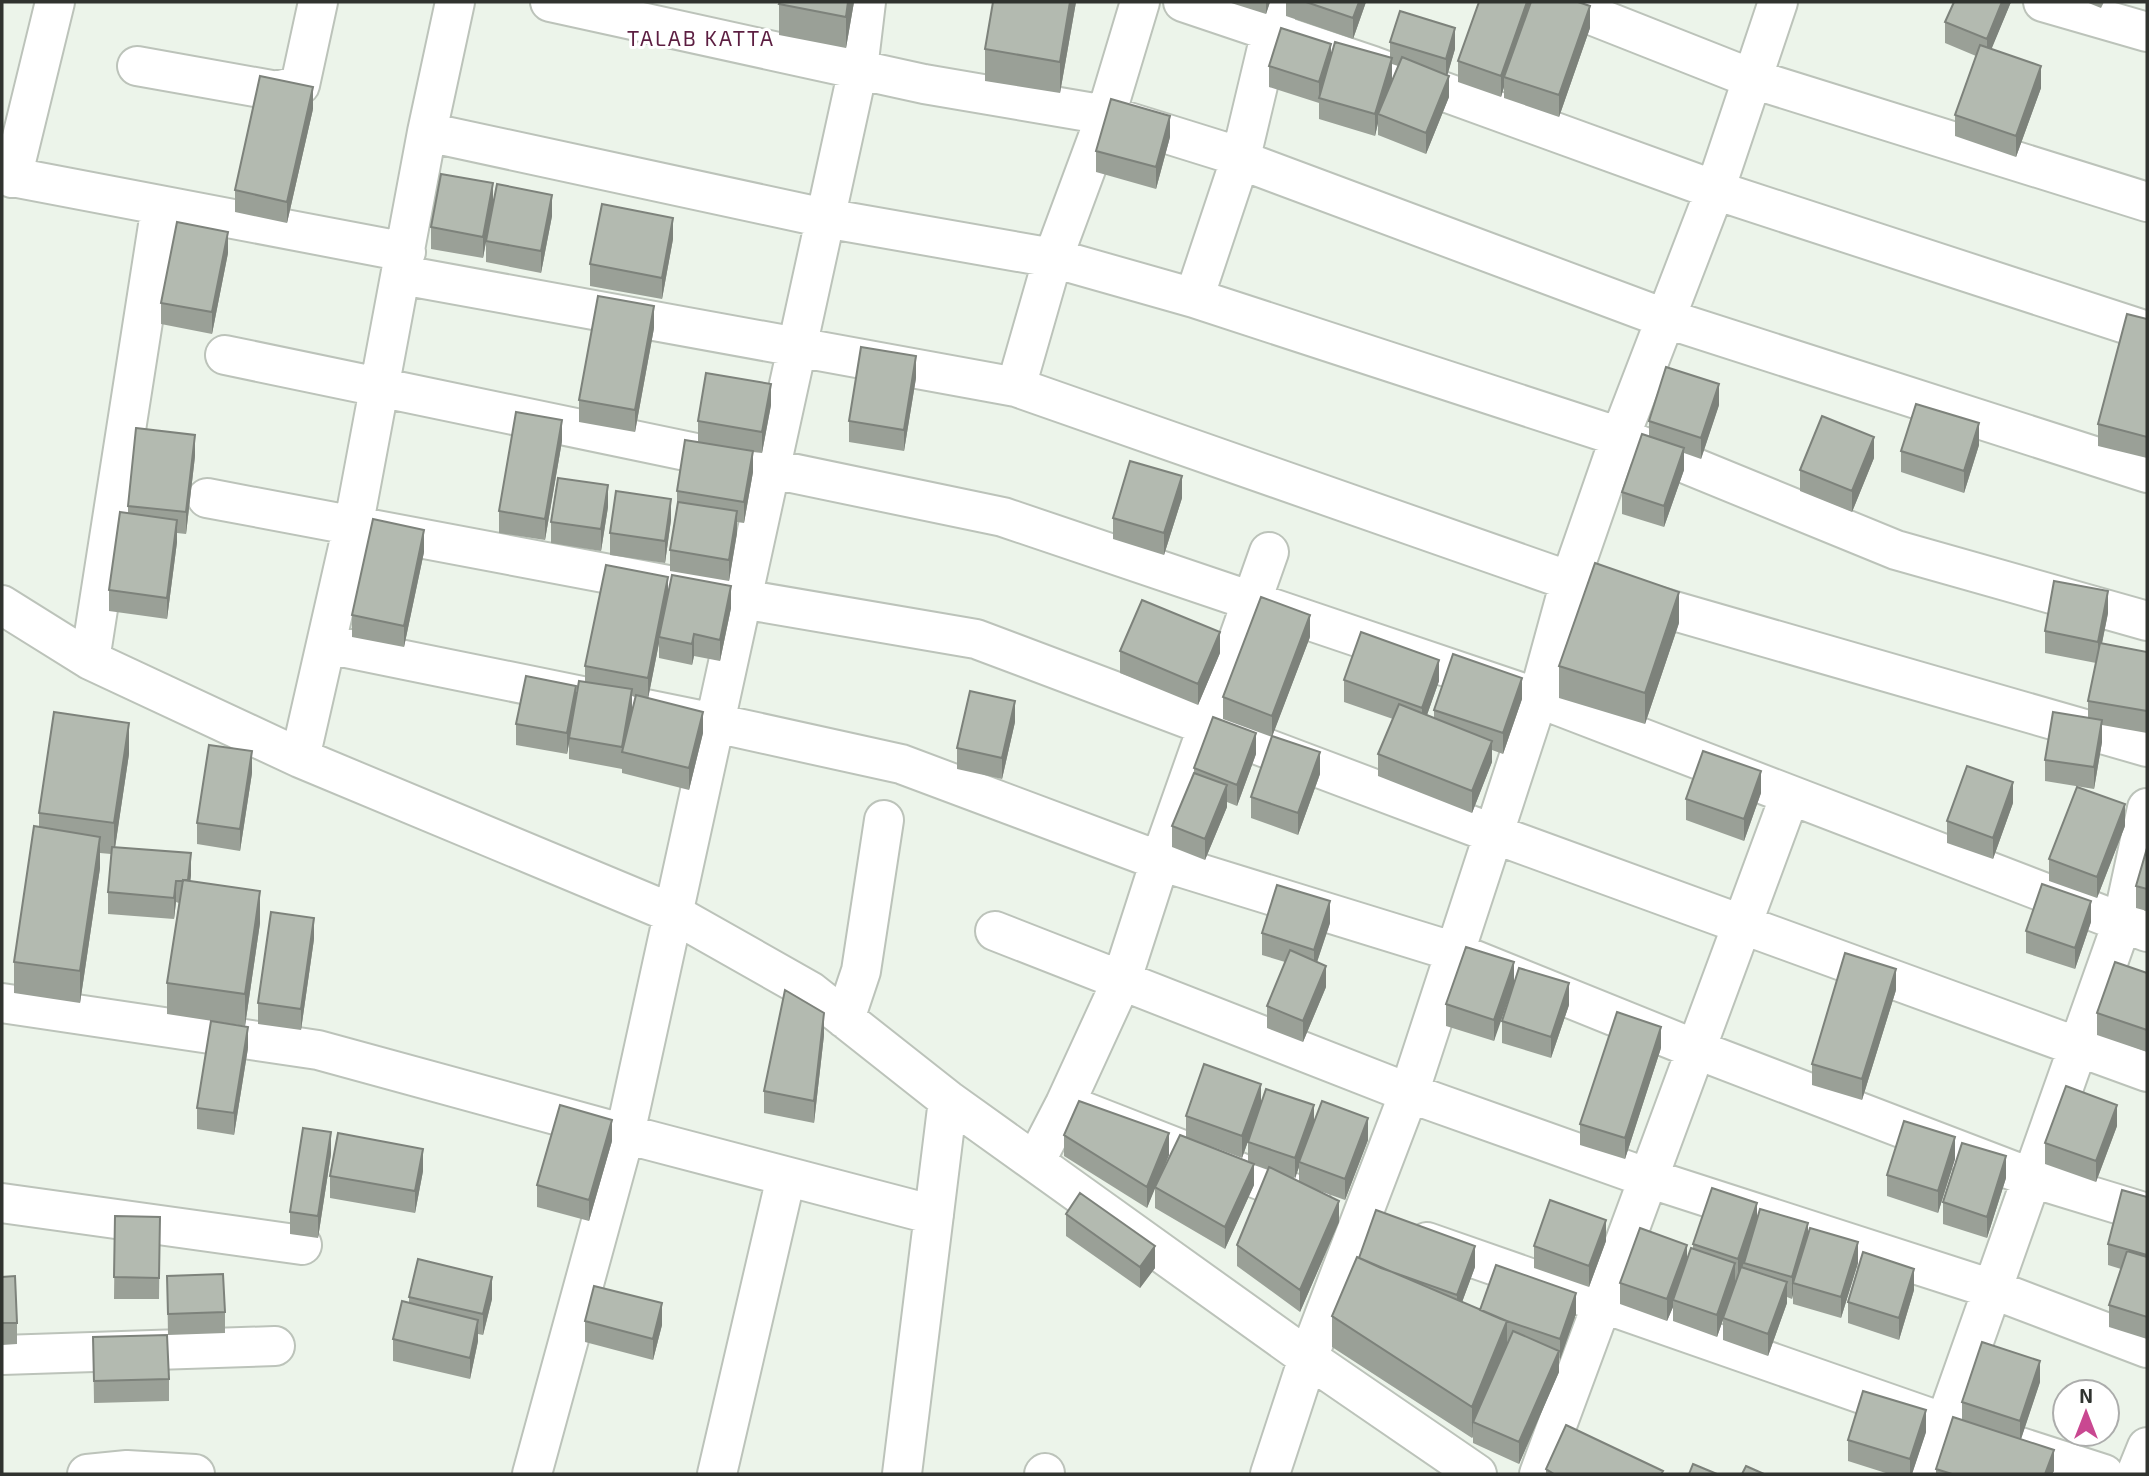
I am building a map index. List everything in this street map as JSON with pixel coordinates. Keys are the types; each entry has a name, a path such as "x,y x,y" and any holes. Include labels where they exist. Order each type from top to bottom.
{"street":[{"path":"55,2 7,176 161,206 404,264 798,346 1016,387 1570,581 2147,747"},
{"path":"137,66 277,91 299,85 318,2"},
{"path":"300,758 380,388 454,2"},
{"path":"550,2 924,84 1106,115 1241,157 1254,165 1664,318 2147,473"},
{"path":"533,1474 625,1134 858,69 866,2"},
{"path":"1016,387 1053,258 1106,115 1140,2"},
{"path":"1183,2 1276,16 1715,190 2147,331"},
{"path":"1558,2 1752,79 2147,202"},
{"path":"1270,1474 1308,1357 1409,1093 1538,698 1570,581 1664,318 1715,190 1779,2"},
{"path":"2043,2 2147,32"},
{"path":"1195,298 1241,157 1276,16"},
{"path":"427,132 825,218 1053,258 1195,298 1620,438 1896,550 2147,621"},
{"path":"90,660 161,206"},
{"path":"225,355 1003,517 1538,698 2134,928"},
{"path":"207,498 742,599 976,639 1494,834 2147,1072"},
{"path":"1035,1162 1121,982 1206,725 1269,552"},
{"path":"2,605 90,660 300,758 674,914 810,991 948,1100 1477,1474"},
{"path":"326,644 715,723 901,764 1160,861 1455,952 1695,1049 2032,1178 2147,1213"},
{"path":"1539,1474 1790,795"},
{"path":"1927,1474 2077,1047 2134,928 2147,808"},
{"path":"845,1019 861,971 884,820"},
{"path":"995,931 1409,1093 1648,1178 1992,1289 2147,1348"},
{"path":"2,1003 318,1050 786,1177 934,1214"},
{"path":"902,1474 948,1100"},
{"path":"1065,1104 1361,1219 1945,1423 2104,1474"},
{"path":"718,1474 786,1177"},
{"path":"2,1203 302,1245"},
{"path":"2,1355 275,1346"},
{"path":"2136,1474 2147,1447"},
{"path":"87,1474 127,1470 195,1474"}],"building":[{"path":"848,2 846,17 779,4"},
{"path":"993,2 1070,2 1060,62 985,49"},
{"path":"1306,2 1359,2 1353,18"},
{"path":"1479,2 1527,2 1501,76 1458,61"},
{"path":"1531,2 1578,2 1590,6 1559,95 1504,77"},
{"path":"1954,2 2002,2 1987,39 1945,22"},
{"path":"1400,11 1455,28 1446,59 1390,42"},
{"path":"1281,28 1331,44 1319,82 1269,66"},
{"path":"1335,42 1392,58 1375,114 1319,98"},
{"path":"1980,45 2041,66 2016,136 1955,115"},
{"path":"1402,57 1449,76 1426,133 1378,114"},
{"path":"260,76 313,87 287,202 235,190"},
{"path":"1111,99 1170,116 1156,167 1096,151"},
{"path":"441,174 493,183 483,237 431,227"},
{"path":"497,184 552,195 541,251 486,241"},
{"path":"602,204 673,218 662,278 590,264"},
{"path":"177,222 228,232 212,312 161,303"},
{"path":"598,296 654,306 635,410 579,400"},
{"path":"2127,314 2147,319 2147,437 2098,424"},
{"path":"861,347 916,356 904,430 849,421"},
{"path":"1666,367 1719,384 1701,438 1649,421"},
{"path":"706,373 771,384 762,432 698,421"},
{"path":"1916,404 1979,423 1964,471 1901,451"},
{"path":"516,412 562,420 545,519 499,511"},
{"path":"1822,416 1874,437 1852,491 1800,470"},
{"path":"136,428 195,435 186,512 128,506"},
{"path":"1642,434 1684,448 1664,506 1622,492"},
{"path":"685,440 753,451 744,502 677,491"},
{"path":"1130,461 1182,476 1164,533 1113,518"},
{"path":"558,478 608,485 601,529 551,522"},
{"path":"616,491 671,499 665,541 610,533"},
{"path":"678,502 737,511 729,560 670,550"},
{"path":"120,512 177,520 167,598 109,590"},
{"path":"373,519 424,530 404,626 352,615"},
{"path":"1595,563 1679,592 1645,693 1559,666"},
{"path":"606,565 668,577 648,678 585,666"},
{"path":"672,575 731,586 720,640 694,634 692,644 659,637"},
{"path":"2054,581 2108,591 2098,642 2045,631"},
{"path":"1261,597 1310,615 1272,716 1223,697"},
{"path":"1142,600 1220,632 1198,684 1120,651"},
{"path":"1361,632 1439,660 1422,708 1344,680"},
{"path":"2100,643 2147,652 2147,711 2088,701"},
{"path":"1453,654 1522,678 1503,733 1434,710"},
{"path":"526,676 576,686 567,733 516,724"},
{"path":"579,681 632,689 622,747 569,738"},
{"path":"970,691 1015,701 1002,758 957,748"},
{"path":"636,695 703,712 689,768 622,752"},
{"path":"1399,704 1492,741 1472,791 1378,754"},
{"path":"54,712 129,723 114,823 39,813"},
{"path":"2053,712 2102,720 2094,767 2045,760"},
{"path":"1213,717 1256,733 1237,785 1194,768"},
{"path":"1272,736 1320,752 1298,813 1251,797"},
{"path":"209,745 252,751 240,829 197,823"},
{"path":"1703,751 1761,771 1744,819 1686,799"},
{"path":"1967,766 2013,782 1993,838 1947,821"},
{"path":"1194,773 1227,785 1205,839 1172,826"},
{"path":"2077,787 2125,804 2097,877 2049,859"},
{"path":"34,826 100,837 80,971 14,962"},
{"path":"112,847 191,853 188,880 176,881 174,898 108,892"},
{"path":"2147,848 2147,889 2136,886"},
{"path":"183,880 260,891 245,994 167,983"},
{"path":"2042,884 2091,901 2075,948 2026,931"},
{"path":"1277,885 1330,901 1314,950 1262,933"},
{"path":"271,912 314,918 301,1009 258,1003"},
{"path":"1466,947 1514,962 1494,1020 1446,1004"},
{"path":"1290,950 1326,966 1303,1021 1267,1006"},
{"path":"1845,953 1896,969 1862,1079 1812,1064"},
{"path":"2115,962 2147,973 2147,1030 2097,1013"},
{"path":"1519,968 1569,983 1551,1037 1502,1021"},
{"path":"785,990 824,1013 814,1101 764,1091"},
{"path":"1617,1012 1661,1027 1625,1138 1580,1124"},
{"path":"211,1021 248,1027 234,1113 197,1108"},
{"path":"1204,1064 1261,1084 1242,1136 1186,1116"},
{"path":"2066,1086 2117,1105 2096,1161 2045,1143"},
{"path":"1266,1089 1314,1105 1295,1158 1248,1142"},
{"path":"1079,1101 1169,1133 1147,1187 1064,1135"},
{"path":"1322,1101 1368,1118 1345,1179 1299,1162"},
{"path":"560,1105 612,1120 589,1200 537,1185"},
{"path":"1904,1121 1955,1137 1938,1191 1887,1175"},
{"path":"303,1128 331,1132 318,1216 290,1212"},
{"path":"338,1133 423,1149 415,1191 330,1176"},
{"path":"1180,1135 1254,1164 1225,1227 1155,1187"},
{"path":"1962,1143 2006,1156 1987,1217 1943,1202"},
{"path":"1269,1167 1339,1201 1300,1290 1237,1245"},
{"path":"1712,1188 1757,1203 1738,1259 1693,1244"},
{"path":"2122,1190 2147,1197 2147,1255 2108,1244"},
{"path":"1080,1193 1155,1246 1140,1267 1066,1214"},
{"path":"1550,1200 1606,1220 1589,1266 1534,1246"},
{"path":"1760,1209 1808,1223 1792,1277 1744,1263"},
{"path":"1376,1210 1475,1246 1457,1295 1359,1258"},
{"path":"115,1216 160,1217 159,1278 114,1277"},
{"path":"1640,1228 1687,1245 1667,1299 1620,1283"},
{"path":"1810,1228 1858,1242 1841,1297 1793,1283"},
{"path":"1691,1248 1735,1263 1717,1315 1673,1300"},
{"path":"2127,1251 2147,1257 2147,1317 2109,1305"},
{"path":"1863,1252 1914,1269 1899,1318 1848,1302"},
{"path":"1357,1257 1507,1321 1472,1407 1332,1316"},
{"path":"418,1259 492,1277 483,1314 409,1297"},
{"path":"1496,1265 1576,1293 1560,1339 1480,1310"},
{"path":"1741,1267 1787,1282 1768,1334 1723,1318"},
{"path":"223,1274 225,1312 168,1314 167,1276"},
{"path":"15,1276 17,1323 2,1323 2,1277"},
{"path":"594,1286 662,1303 653,1339 585,1321"},
{"path":"402,1301 478,1320 470,1358 393,1339"},
{"path":"1513,1331 1559,1351 1519,1442 1473,1422"},
{"path":"167,1335 169,1379 94,1381 93,1337"},
{"path":"1982,1342 2040,1361 2020,1421 1962,1402"},
{"path":"1863,1391 1926,1410 1910,1459 1848,1440"},
{"path":"1953,1417 2054,1450 2045,1474 1952,1474 1936,1469"},
{"path":"1566,1425 1663,1471 1661,1474 1554,1474 1546,1469"},
{"path":"1693,1464 1717,1474 1689,1474"},
{"path":"1746,1466 1764,1474 1742,1474"}],"district":[{"name":"TALAB KATTA","path":"701,37"}]}
